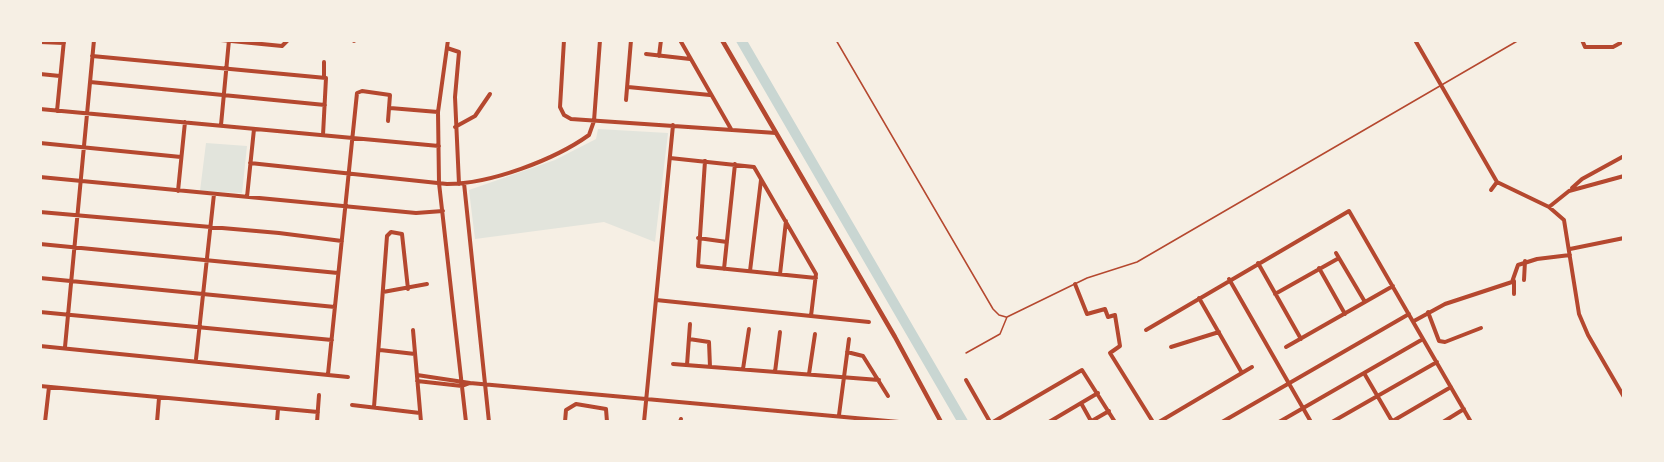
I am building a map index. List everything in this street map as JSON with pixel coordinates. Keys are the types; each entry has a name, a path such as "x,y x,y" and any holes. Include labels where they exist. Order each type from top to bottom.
{"street":[{"path":"65,347 94,40"},
{"path":"221,40 282,46 288,40"},
{"path":"448,40 438,112 439,183 466,422"},
{"path":"564,40 561,111 571,119 776,134"},
{"path":"250,163 447,184 464,183 507,172 560,151 589,135 594,121 600,40"},
{"path":"626,100 631,40"},
{"path":"659,56 661,40"},
{"path":"680,40 731,130"},
{"path":"722,40 895,337 941,422"},
{"path":"1415,40 1497,182 1549,207 1564,220 1579,314 1588,335 1623,397"},
{"path":"1582,40 1585,47 1607,47 1623,41"},
{"path":"221,125 229,41"},
{"path":"40,42 64,42 57,111"},
{"path":"447,48 459,52 454,97 458,184"},
{"path":"646,54 690,59"},
{"path":"92,56 324,78"},
{"path":"323,135 328,82 324,78 324,62"},
{"path":"40,74 60,76"},
{"path":"90,82 325,105"},
{"path":"628,87 711,95"},
{"path":"328,374 358,93 389,95 388,122"},
{"path":"455,127 475,116 490,94"},
{"path":"390,108 438,112"},
{"path":"40,109 439,146"},
{"path":"178,191 185,122"},
{"path":"644,422 673,125"},
{"path":"247,197 254,129"},
{"path":"40,143 182,157"},
{"path":"1549,207 1582,179 1623,156"},
{"path":"670,158 754,167 816,278 811,316"},
{"path":"705,161 696,264 816,278"},
{"path":"724,269 735,164"},
{"path":"1569,191 1623,176"},
{"path":"40,177 416,213 443,211"},
{"path":"750,271 761,178"},
{"path":"1491,190 1497,182"},
{"path":"464,183 489,422"},
{"path":"196,359 214,194"},
{"path":"1146,330 1229,279 1349,211 1471,422"},
{"path":"40,212 342,241"},
{"path":"780,274 786,221"},
{"path":"374,407 387,237 391,232 402,234 408,289"},
{"path":"698,238 727,242"},
{"path":"1570,249 1623,238"},
{"path":"40,244 339,273"},
{"path":"1336,253 1365,302"},
{"path":"1514,294 1514,280 1518,265 1525,261 1570,255"},
{"path":"1275,294 1339,258"},
{"path":"1524,280 1525,261"},
{"path":"1258,263 1301,339"},
{"path":"1319,268 1345,314"},
{"path":"40,278 335,308"},
{"path":"1229,279 1311,422"},
{"path":"1413,322 1428,312 1487,288 1514,280"},
{"path":"383,292 427,284"},
{"path":"1075,284 1087,314 1105,309 1108,317 1115,315 1120,346 1110,353 1153,422"},
{"path":"1286,347 1393,286"},
{"path":"1199,298 1242,373"},
{"path":"656,300 869,322"},
{"path":"40,312 332,340"},
{"path":"1428,312 1439,341 1445,342 1481,328"},
{"path":"1222,422 1409,314"},
{"path":"687,365 690,324"},
{"path":"743,369 748,329"},
{"path":"413,330 421,422"},
{"path":"775,372 780,332"},
{"path":"1171,347 1219,332"},
{"path":"809,374 815,334"},
{"path":"689,339 709,342 711,367"},
{"path":"839,415 849,339"},
{"path":"1279,422 1423,339"},
{"path":"40,346 196,359 348,377"},
{"path":"380,350 415,354"},
{"path":"847,352 863,356 888,396"},
{"path":"1332,422 1437,362"},
{"path":"673,364 879,380"},
{"path":"1159,422 1252,367"},
{"path":"966,380 991,422 1082,370 1115,422"},
{"path":"1365,373 1392,421 1451,387"},
{"path":"417,378 462,386 470,382"},
{"path":"417,378 461,380 899,422"},
{"path":"40,386 318,412"},
{"path":"45,422 49,387"},
{"path":"1049,422 1056,420 1098,393"},
{"path":"317,422 320,395"},
{"path":"157,422 159,398"},
{"path":"1082,403 1091,421 1109,411"},
{"path":"352,405 420,412"},
{"path":"565,422 566,410 569,406 606,409 607,422"},
{"path":"277,422 278,409"},
{"path":"1443,422 1464,409"}],"lane":[{"path":"836,40 993,309 999,315 1007,317 1075,284 1146,256 1519,40"},
{"path":"966,353 1000,334 1007,317"}],"shaded area":[{"path":"598,129 668,133 655,242 604,222 475,239 469,190 555,160 596,139"},
{"path":"206,143 247,146 242,193 200,191"}],"waterway":[{"path":"741,40 963,422"}]}
